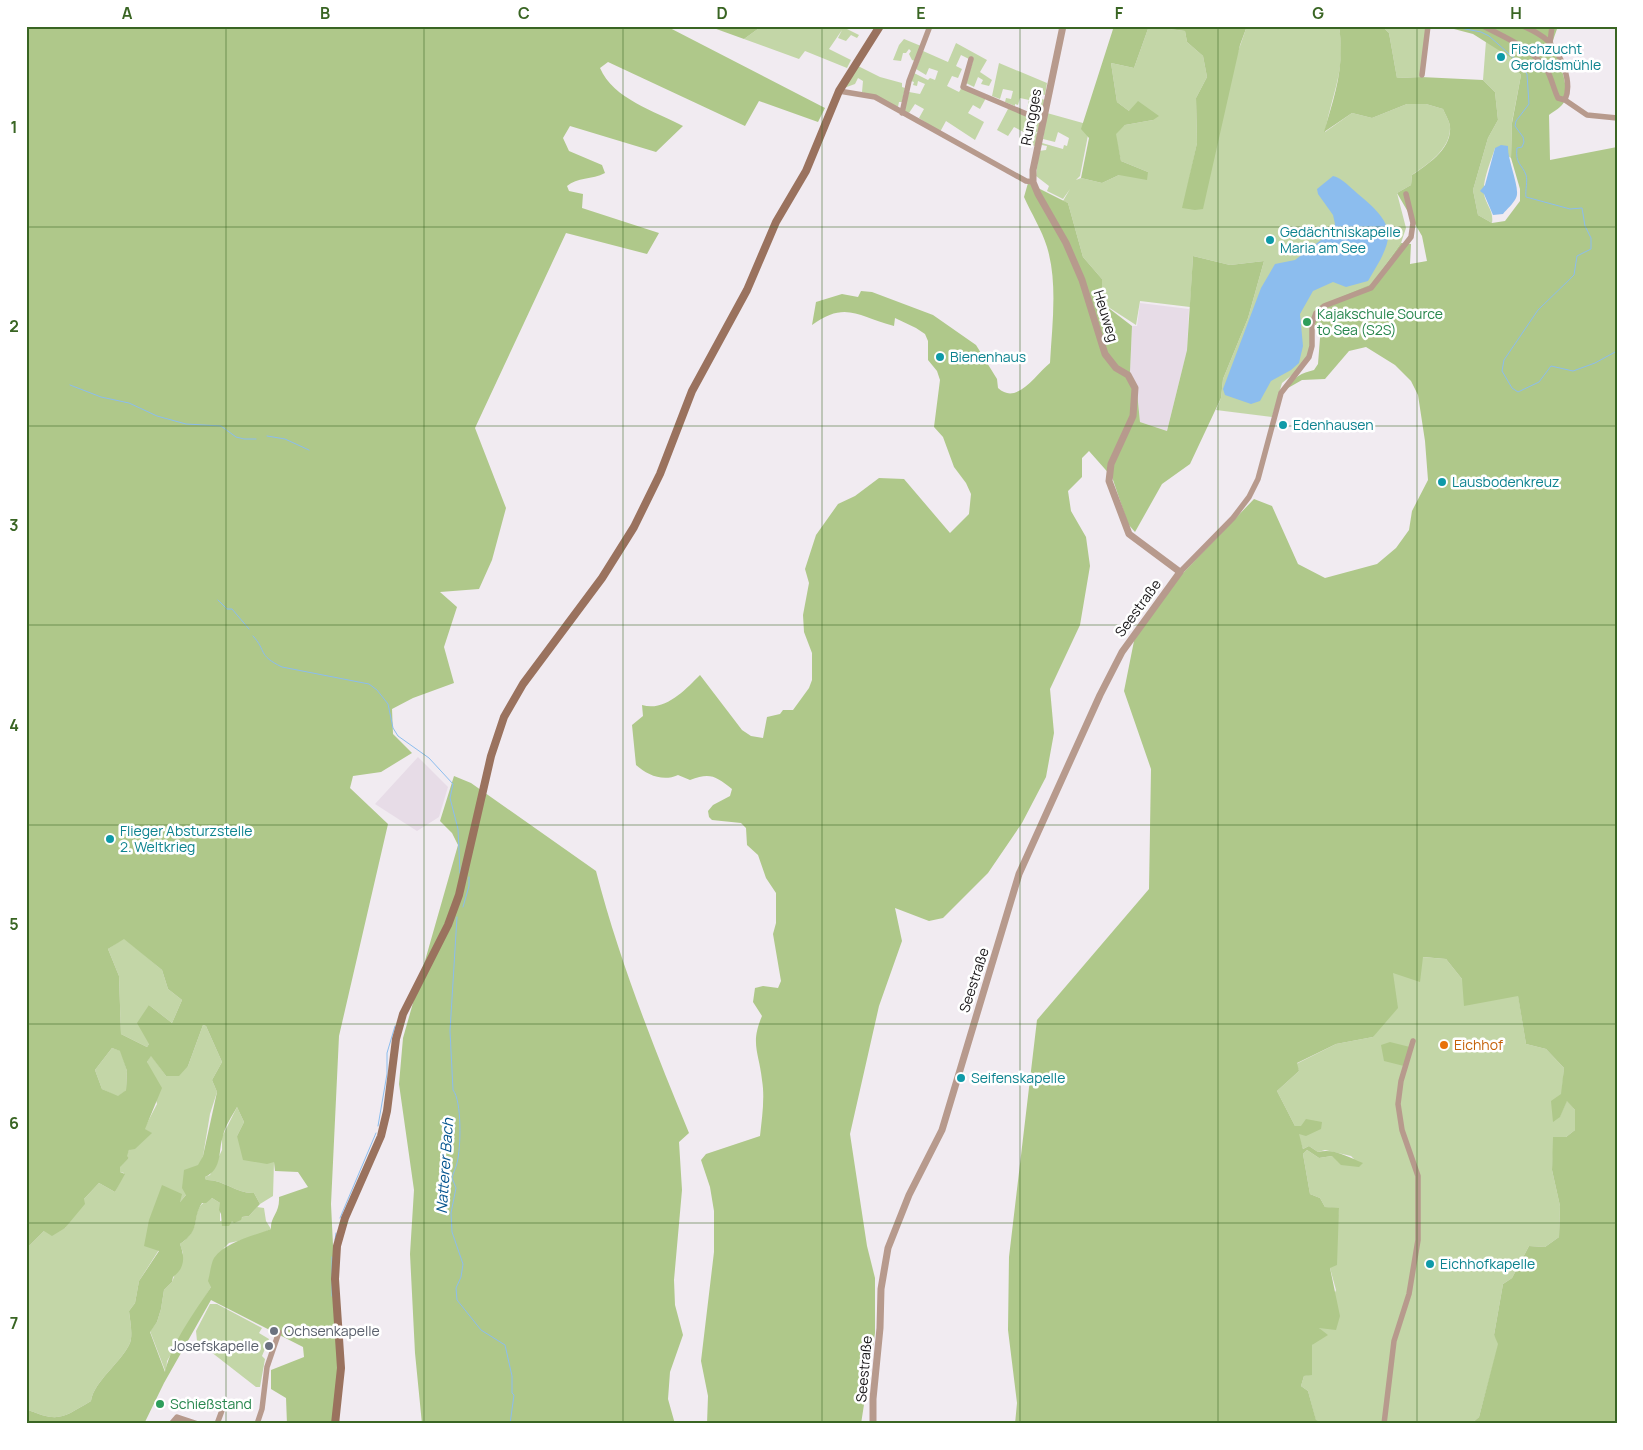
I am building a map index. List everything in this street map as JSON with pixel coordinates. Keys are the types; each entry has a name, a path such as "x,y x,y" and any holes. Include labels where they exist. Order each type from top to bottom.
{"main road":[{"path":"335,1424 341,1368 335,1279 339,1237 383,1130 390,1092 396,1039 402,1014 443,936 459,895 500,729 516,694 602,578 640,514 663,467 692,391 743,298 776,222 806,171 839,91 880,26"}],"street":[{"path":"902,113 909,81 930,26"},
{"name":"Rungges","path":"1034,182 1033,170 1063,26"},
{"path":"1422,75 1428,26"},
{"path":"1483,26 1515,43 1538,61 1548,73 1558,98 1565,100 1587,115 1617,118"},
{"path":"1524,26 1538,33 1550,43 1566,73 1567,96 1565,100"},
{"path":"1550,43 1552,26"},
{"path":"970,60 964,86 1043,121"},
{"path":"839,91 875,97 1026,181 1034,182"},
{"name":"Heuweg","path":"1034,182 1066,243 1082,280 1105,354 1116,368 1128,375 1135,388 1133,416 1119,445 1109,474 1109,481 1124,524 1137,542 1180,572"},
{"path":"1180,572 1233,518 1249,497 1258,479 1284,386 1309,358 1312,346 1312,324 1316,313 1324,306 1371,288 1411,237 1413,222 1406,194"},
{"name":"Seestraße","path":"873,1424 872,1399 880,1328 881,1289 888,1248 909,1195 942,1130 1019,874 1096,702 1122,652 1180,572"},
{"path":"1384,1424 1394,1341 1409,1294 1418,1240 1418,1176 1402,1130 1398,1104 1401,1081 1413,1041"},
{"path":"257,1424 262,1408 267,1366 279,1332"},
{"path":"217,1424 224,1405"},
{"path":"171,1424 177,1417 198,1424"}],"shaded area":[{"path":"1140,303 1189,309 1187,350 1167,431 1140,422 1137,392 1130,372 1132,326 1137,326"},
{"path":"418,757 448,787 439,817 417,831 375,804"}],"green space":[{"path":"26,26 666,26 825,108 818,122 759,101 745,126 608,62 600,68 606,79 615,88 636,103 683,126 656,152 570,126 563,138 569,151 602,165 605,173 575,181 567,186 569,191 583,194 582,208 659,233 647,254 566,233 475,428 506,508 492,560 479,589 440,592 457,607 444,647 454,683 413,698 392,709 393,734 412,753 381,772 353,776 350,788 388,824 339,1036 331,1204 338,1378 332,1424 287,1424 286,1398 271,1389 271,1370 304,1357 303,1347 211,1300 164,1383 144,1424 26,1424 26,1409 46,1416 60,1417 91,1401 97,1386 121,1358 130,1343 129,1311 135,1303 139,1281 159,1251 144,1246 149,1220 162,1185 182,1194 180,1202 186,1195 182,1188 184,1170 198,1165 203,1156 217,1092 212,1080 222,1062 206,1026 203,1025 188,1066 179,1076 166,1076 151,1056 147,1062 162,1088 145,1129 152,1133 135,1149 129,1150 127,1156 129,1158 120,1167 120,1172 125,1174 115,1192 99,1183 84,1199 85,1204 65,1228 52,1236 44,1231 26,1249","holes":["124,939 162,970 168,989 182,1000 172,1023 149,1005 137,1023 149,1044 147,1047 121,1034 119,976 108,949","112,1048 120,1051 127,1071 126,1090 118,1096 102,1089 95,1070","237,1107 244,1122 237,1136 243,1160 267,1164 274,1162 275,1171 298,1172 308,1187 279,1197 271,1229 232,1244 219,1252 214,1258 208,1281 211,1287 178,1339 165,1372 150,1332 157,1322 164,1290 172,1282 173,1277 182,1266 183,1253 180,1244 187,1239 194,1229 197,1214 202,1203 206,1203 212,1198 220,1203 219,1210 222,1226 229,1226 232,1221 234,1223 241,1220 242,1217 249,1216 260,1204 254,1193 248,1193 212,1180 206,1180 205,1177 215,1169 219,1159 227,1125"]},
{"path":"708,26 762,26 744,39"},
{"path":"762,26 841,26 859,35 857,38 851,35 846,41 838,38 842,30 829,49 851,60 847,68 805,51 799,59 744,39"},
{"path":"1114,26 1149,26 1134,68 1111,63 1117,102 1129,111 1138,101 1159,116 1153,120 1125,125 1116,134 1121,161 1148,172 1147,180 1119,175 1102,183 1081,178 1089,138 1081,129"},
{"path":"1149,26 1169,26 1169,29 1185,31 1187,42 1203,56 1207,77 1196,98 1197,143 1183,208 1247,26 1339,26 1341,42 1340,68 1325,132 1352,113 1372,118 1407,104 1426,104 1443,109 1449,123 1447,142 1437,156 1412,175 1411,185 1397,193 1406,228 1401,243 1372,284 1313,315 1310,348 1303,366 1282,383 1272,417 1216,410 1221,398 1223,379 1248,318 1264,261 1230,265 1193,256 1190,307 1140,301 1136,325 1102,303 1102,279 1083,257 1068,203 1063,201 1070,189 1063,199 1047,191 1049,186 1036,176 1039,151 1046,150 1047,146 1042,145 1042,143 1063,149 1064,145 1067,146 1069,138 1058,132 1055,142 1043,139 1047,113 1090,125 1080,176 1076,180 1081,178 1102,183 1119,175 1148,172 1121,161 1115,134 1125,125 1153,120 1129,111 1117,102 1111,63 1134,68"},
{"path":"1169,26 1247,26 1240,45 1203,209 1182,208 1197,143 1196,98 1207,77 1203,56 1187,42 1185,31 1169,29"},
{"path":"1339,26 1382,26 1389,33 1397,78 1421,77 1483,80 1495,92 1498,120 1488,138 1473,190 1478,215 1492,223 1505,221 1520,201 1520,189 1511,158 1512,123 1521,75 1513,67 1511,58 1473,34 1454,29 1451,26 1526,26 1557,29 1552,43 1565,80 1566,96 1562,106 1549,115 1550,160 1617,147 1617,1424 1471,1424 1479,1417 1498,1344 1494,1335 1503,1284 1512,1278 1529,1246 1545,1247 1559,1237 1560,1206 1552,1170 1553,1137 1566,1137 1575,1130 1575,1110 1567,1101 1560,1117 1553,1122 1551,1101 1561,1094 1564,1068 1546,1049 1526,1044 1518,996 1464,1006 1462,979 1446,959 1423,957 1420,982 1393,973 1398,1008 1373,1037 1336,1044 1297,1063 1299,1071 1277,1091 1295,1126 1301,1126 1306,1119 1322,1122 1321,1129 1306,1136 1299,1134 1303,1149 1309,1146 1318,1152 1336,1152 1363,1163 1359,1167 1341,1165 1332,1156 1319,1158 1307,1150 1303,1154 1310,1194 1320,1198 1325,1207 1339,1208 1337,1265 1330,1268 1340,1316 1336,1330 1319,1328 1328,1335 1312,1345 1312,1375 1304,1376 1301,1386 1308,1391 1316,1420 1323,1424 1015,1424 1017,1403 1008,1330 1009,1257 1037,1020 1149,889 1151,769 1124,691 1135,636 1182,574 1254,499 1272,506 1298,564 1325,578 1377,564 1396,548 1409,530 1412,511 1428,480 1425,441 1418,395 1411,381 1395,365 1366,347 1349,351 1325,379 1302,380 1288,388 1295,378 1314,370 1318,364 1321,325 1315,325 1313,315 1320,306 1372,284 1401,243 1411,244 1410,264 1427,261 1422,236 1397,193 1411,185 1412,175 1437,156 1450,135 1450,125 1443,109 1426,104 1407,104 1372,118 1352,113 1324,132 1340,68 1341,41"},
{"path":"1382,26 1427,26 1420,77 1397,78 1389,33"},
{"path":"904,39 921,46 915,61 912,60 909,54 911,51 909,49 906,53 903,53 901,61 893,60 899,45"},
{"path":"1486,41 1511,58 1513,67 1521,75 1512,122 1511,158 1495,148 1484,183 1484,194 1491,211 1492,223 1478,215 1473,190 1488,138 1498,120 1495,92 1483,80"},
{"path":"956,43 987,60 980,72 992,80 989,86 981,84 983,80 978,77 974,87 966,83 973,61 961,55 956,66 962,69 958,78 952,76 947,86 959,92 962,87 986,98 980,109 973,105 968,113 984,122 975,140 946,121 940,132 919,118 924,109 915,104 909,113 904,111 909,92 920,94 925,84 918,81 917,86 913,85 914,82 911,81 914,73 928,80 930,78 935,80 938,71 929,68 926,75 916,69 923,51 948,62"},
{"path":"999,63 1047,83 1045,95 1042,94 1043,88 1034,87 1032,96 1045,100 1041,118 1027,109 1029,100 1020,98 1018,105 1015,104 1015,106 1005,102 1006,98 1011,99 1013,91 1003,89 1000,99 992,96"},
{"path":"858,66 880,77 902,83 902,87 905,88 902,102 899,102 898,107 862,92 863,81 858,78 855,84 844,88"},
{"path":"1009,107 1041,121 1039,131 1035,133 1039,134 1035,146 1032,145 1031,136 1014,127 1008,136 997,130"},
{"path":"1028,183 1068,203 1083,257 1102,279 1102,303 1132,326 1130,372 1137,392 1140,422 1167,431 1187,350 1193,256 1230,265 1264,261 1248,318 1223,379 1221,398 1190,464 1162,484 1135,532 1128,524 1112,477 1089,451 1082,458 1082,477 1068,491 1071,511 1086,537 1090,566 1080,625 1050,689 1054,733 1046,777 1022,823 988,873 943,918 929,921 895,908 902,941 879,1006 850,1134 867,1246 875,1278 875,1333 861,1424 707,1424 708,1396 701,1361 714,1252 714,1211 710,1187 701,1160 706,1154 760,1136 763,1094 756,1041 758,1026 762,1016 753,1002 755,988 763,986 778,988 781,981 773,934 776,923 776,893 766,878 758,855 747,845 746,828 741,823 712,820 709,817 708,811 713,805 730,796 732,789 717,778 708,776 690,780 678,775 661,778 645,772 636,765 632,725 643,716 642,705 650,706 667,703 700,675 742,730 751,736 763,738 767,717 780,714 783,710 793,710 809,688 812,680 812,653 804,632 803,615 809,583 805,569 816,535 838,504 855,496 879,478 904,479 950,533 969,514 971,494 966,483 954,467 943,437 934,427 940,380 937,371 928,360 928,341 925,334 895,318 894,326 862,315 844,312 824,317 812,325 816,302 842,294 858,297 861,291 872,292 933,315 976,345 997,379 998,388 1005,393 1019,391 1050,363 1053,320 1053,290 1050,261 1042,234 1024,197"},
{"path":"454,776 471,783 596,871 626,971 689,1133 679,1142 682,1190 674,1280 675,1305 683,1335 670,1372 668,1399 675,1424 422,1424 415,1353 410,1254 414,1190 399,1084 403,1038 458,845 452,833 440,821"},
{"path":"124,938 162,970 168,989 182,1000 172,1023 149,1005 149,1044 147,1047 121,1034 119,976 108,949"},
{"path":"1422,957 1446,959 1462,979 1518,995 1526,1044 1546,1049 1564,1068 1560,1116 1567,1100 1575,1110 1575,1130 1566,1137 1554,1137 1552,1170 1560,1206 1559,1237 1545,1247 1529,1246 1512,1278 1503,1284 1494,1335 1499,1343 1479,1417 1471,1424 1323,1424 1316,1421 1308,1391 1301,1386 1304,1376 1312,1374 1312,1345 1336,1290 1330,1268 1339,1209 1325,1207 1320,1198 1310,1194 1303,1154 1307,1150 1319,1158 1332,1156 1354,1159 1351,1156 1325,1150 1318,1152 1309,1146 1303,1149 1298,1134 1301,1126 1295,1126 1277,1091 1299,1071 1296,1064 1336,1044 1373,1037 1392,972"},
{"path":"203,1025 206,1026 222,1062 212,1080 217,1092 210,1114 203,1156 186,1195 179,1203 164,1242 139,1281 135,1303 129,1311 130,1343 121,1358 97,1386 91,1401 60,1417 46,1416 26,1409 26,1249 44,1231 65,1228 84,1199 99,1183 115,1192 124,1173 120,1172 120,1166 129,1158 126,1156 129,1150 151,1133 144,1129 157,1104 147,1062 151,1055 166,1076 188,1066"},
{"path":"1390,1042 1410,1047 1404,1066 1384,1061 1381,1045"},
{"path":"112,1048 121,1051 127,1071 126,1090 118,1097 102,1089 95,1070"},
{"path":"237,1107 244,1122 237,1136 274,1162 273,1196 260,1204 254,1193 248,1193 212,1180 206,1180 205,1177 210,1175 222,1150 222,1137"},
{"path":"212,1198 220,1203 220,1221 249,1216 257,1207 264,1208 266,1221 271,1229 252,1238 229,1243 224,1248 211,1287 167,1361 166,1373 150,1331 157,1322 164,1290 172,1282 183,1253 180,1244 193,1231 199,1207"},
{"path":"210,1304 217,1304 262,1328 259,1333 269,1339 262,1356 265,1359 260,1387 256,1387 197,1341 196,1331"}],"water":[{"path":"1501,145 1508,146 1517,194 1515,200 1503,214 1493,215 1484,194 1480,191 1485,185 1495,148"},
{"path":"1333,176 1346,184 1381,216 1388,234 1383,254 1368,281 1346,287 1333,282 1313,291 1300,314 1303,346 1299,363 1291,370 1271,381 1260,401 1251,404 1225,395 1223,389 1261,288 1275,264 1295,260 1330,233 1335,224 1333,215 1318,194 1317,189"}],"waterway":[{"path":"1450,26 1481,32 1489,36 1517,61 1527,74 1529,104 1516,121 1515,126 1523,137 1524,142 1522,147 1517,148 1517,153 1518,161 1527,177 1526,197 1570,209 1582,208 1585,226 1591,238 1591,249 1577,256 1574,275 1538,310 1504,360 1502,371 1512,388 1518,392 1539,382 1551,366 1573,371 1595,363 1617,351"},
{"path":"70,385 101,397 129,403 157,416 186,424 221,426 236,437 256,439"},
{"path":"267,436 285,439 309,450"},
{"name":"Natterer Bach","path":"218,600 227,609 232,609 249,629"},
{"name":"Natterer Bach","path":"253,636 266,656 282,667 369,684 377,690 388,704 393,728 398,736 429,758 453,784 450,798 458,829 460,873"},
{"name":"Natterer Bach","path":"463,907 469,886 469,877"},
{"name":"Natterer Bach","path":"457,917 450,1031 453,1090 458,1104 460,1125 457,1165 452,1178 456,1188 451,1213 452,1232 463,1264 461,1277 456,1288 457,1300 481,1330 505,1345 512,1376 512,1393 514,1395 510,1424"},
{"path":"378,1126 387,1074 387,1053 395,1026"},
{"path":"340,1218 376,1133"},
{"path":"335,1240 336,1233"},
{"path":"332,1257 332,1296"}],"place":[{"name":"Fischzucht Geroldsmühle","path":"1501,57"},
{"name":"Gedächtniskapelle Maria am See","path":"1270,240"},
{"name":"Kajakschule Source to Sea (S2S)","path":"1307,322"},
{"name":"Bienenhaus","path":"940,357"},
{"name":"Edenhausen","path":"1283,425"},
{"name":"Lausbodenkreuz","path":"1442,482"},
{"name":"Flieger Absturzstelle 2. Weltkrieg","path":"110,839"},
{"name":"Eichhof","path":"1444,1045"},
{"name":"Seifenskapelle","path":"961,1078"},
{"name":"Eichhofkapelle","path":"1430,1264"},
{"name":"Ochsenkapelle","path":"274,1331"},
{"name":"Josefskapelle","path":"269,1346"},
{"name":"Schießstand","path":"160,1404"}]}
